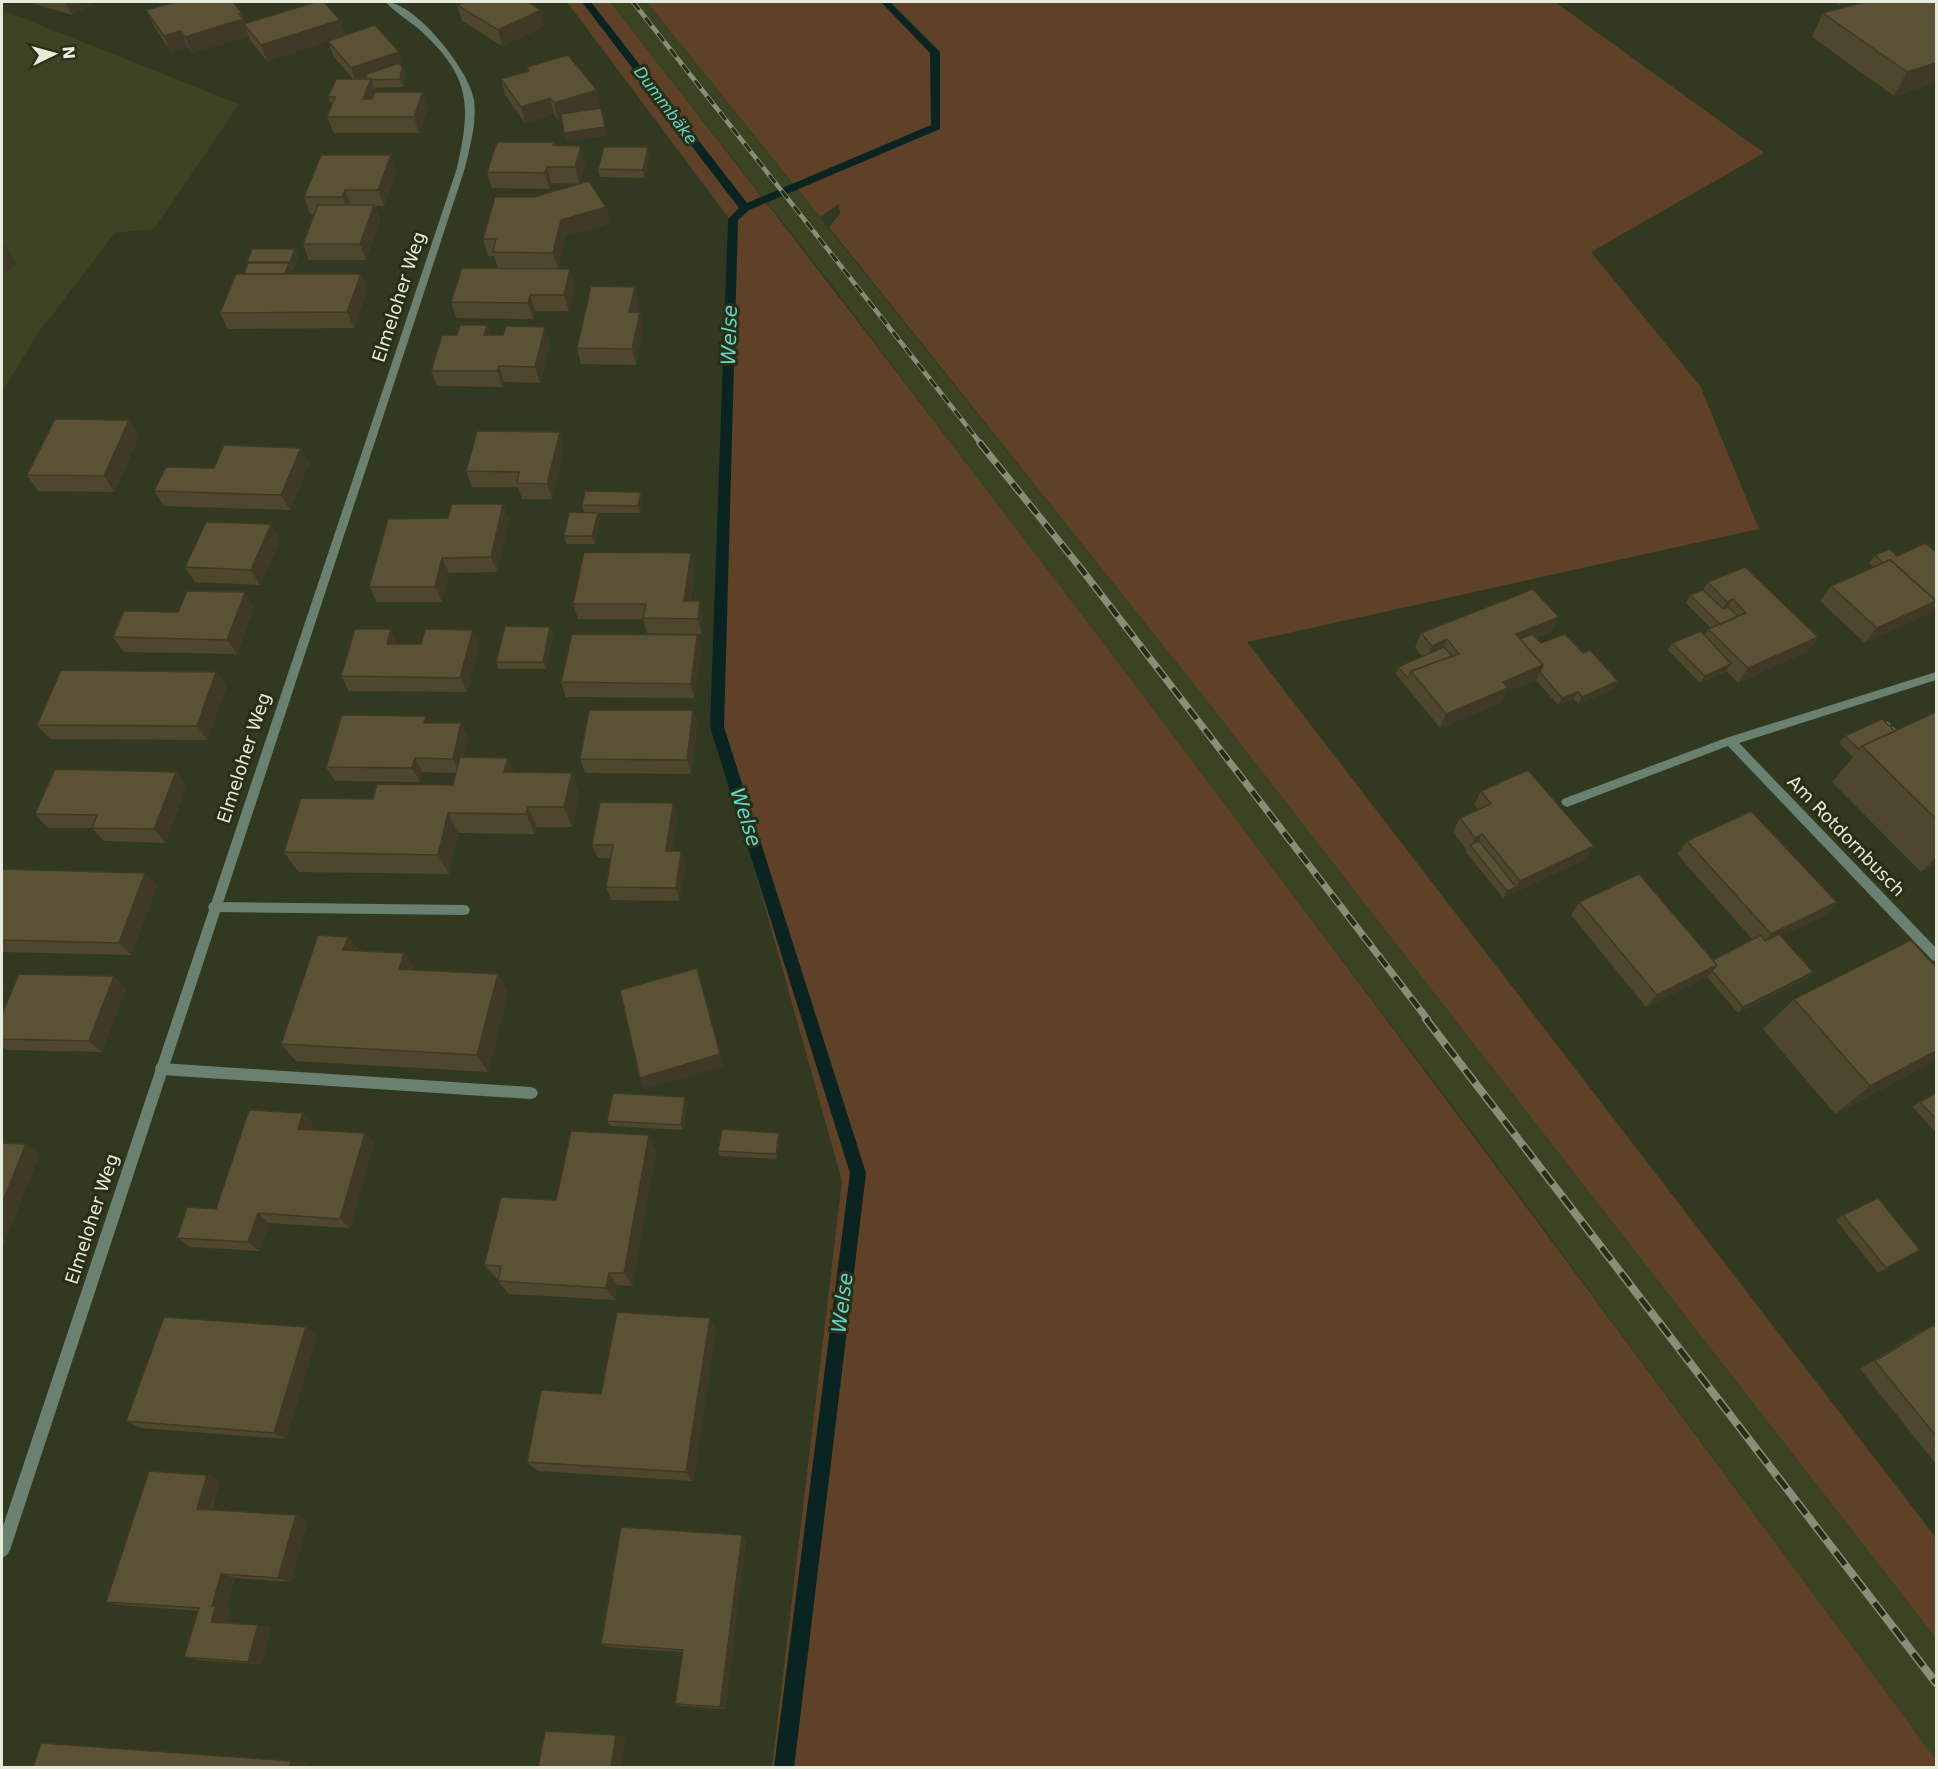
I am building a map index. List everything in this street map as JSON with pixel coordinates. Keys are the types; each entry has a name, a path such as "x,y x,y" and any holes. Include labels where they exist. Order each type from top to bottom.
{"street":[{"name":"Elmeloher Weg","path":"2,1550 213,907 461,168 469,132 470,98 458,68 410,15 389,2"},
{"path":"1567,802 1730,741 1936,676"},
{"name":"Am Rotdornbusch","path":"1730,741 1936,956"},
{"path":"213,907 464,910"},
{"path":"161,1069 531,1093"}],"path":[{"path":"1862,699 1903,739"}],"shaded area":[{"path":"567,2 610,2 779,219 1279,876 1936,1760 1936,1767 772,1767 842,1181 714,725 728,217"},
{"path":"610,2 647,2 1201,693 1936,1638 1936,1760 1468,1126 818,267"},
{"path":"647,2 1555,2 1764,153 1591,252 1700,386 1759,529 1247,642 1936,1538 1936,1638 1201,693 829,227 840,214 839,204 820,217"},
{"path":"2,10 239,104 154,229 115,233 38,333 2,392"}],"building":[{"path":"176,2 233,2 242,13 239,14 243,19 185,37 181,31 164,36 146,10"},
{"path":"315,2 324,2 340,20 261,45 244,24"},
{"path":"465,2 528,2 541,10 498,30 457,5"},
{"path":"1865,2 1936,2 1936,63 1907,72 1823,13"},
{"path":"375,25 399,52 351,68 328,41"},
{"path":"568,55 597,90 554,103 550,98 521,107 501,79 529,71 527,67"},
{"path":"399,63 402,67 400,79 366,79 367,74"},
{"path":"336,79 371,79 363,99 372,99 375,92 423,92 414,117 327,117 335,97 328,97"},
{"path":"601,108 605,127 564,133 561,114"},
{"path":"497,142 554,142 553,145 581,146 575,167 547,167 545,173 487,172"},
{"path":"604,147 648,147 643,170 598,169"},
{"path":"321,155 391,155 378,190 345,190 342,197 304,197"},
{"path":"589,181 606,207 561,220 553,253 493,252 496,239 483,239 495,197 534,197"},
{"path":"318,205 374,205 360,244 303,244"},
{"path":"252,249 295,249 290,262 247,262"},
{"path":"248,263 289,263 285,274 244,274"},
{"path":"462,268 570,269 564,295 530,295 528,303 451,302"},
{"path":"236,274 361,274 347,312 220,313"},
{"path":"591,286 635,287 629,312 640,312 632,349 577,348"},
{"path":"460,325 487,325 484,335 503,335 506,326 545,327 535,367 499,366 497,371 431,371 442,335 457,335"},
{"path":"55,419 129,420 104,476 27,475"},
{"path":"477,431 560,432 547,484 517,483 519,472 466,471"},
{"path":"224,445 301,448 281,495 154,491 166,467 214,468"},
{"path":"585,491 641,492 638,506 582,505"},
{"path":"452,504 503,504 491,557 442,558 435,587 369,587 388,519 448,518"},
{"path":"569,512 598,513 592,536 564,536"},
{"path":"206,522 271,524 251,570 185,567"},
{"path":"1925,543 1936,552 1936,601 1890,560 1883,563 1875,555 1890,549 1897,556"},
{"path":"584,552 691,553 684,601 700,601 698,619 643,618 646,604 573,604"},
{"path":"1890,560 1936,601 1877,628 1831,586"},
{"path":"1745,567 1818,637 1748,668 1708,629 1746,613 1733,599 1727,602 1708,582"},
{"path":"1533,589 1559,617 1516,634 1543,665 1503,682 1508,688 1446,714 1411,671 1459,654 1447,639 1432,646 1421,633"},
{"path":"1703,590 1723,609 1728,607 1738,616 1720,624 1690,595"},
{"path":"187,591 245,592 227,640 113,637 124,611 178,612"},
{"path":"505,626 550,627 543,662 496,662"},
{"path":"355,629 391,629 387,644 421,644 425,629 473,630 460,678 341,676"},
{"path":"1701,631 1731,664 1705,676 1672,643"},
{"path":"572,634 697,635 691,684 561,682"},
{"path":"1532,634 1541,643 1565,634 1583,653 1590,650 1618,681 1582,697 1578,692 1562,698 1540,672 1543,665 1520,639"},
{"path":"1444,647 1452,656 1411,671 1408,678 1398,667"},
{"path":"61,670 216,672 197,726 37,725"},
{"path":"589,710 693,710 687,760 580,759"},
{"path":"1936,712 1936,819 1862,746"},
{"path":"342,715 426,716 424,723 461,723 453,759 415,758 412,768 326,767"},
{"path":"1882,719 1895,731 1859,749 1845,736"},
{"path":"460,757 508,758 504,772 572,773 564,807 528,807 526,814 448,813 438,855 284,852 301,798 373,799 377,784 453,785"},
{"path":"55,769 176,772 154,829 92,828 97,815 35,814"},
{"path":"1528,770 1594,846 1520,881 1482,834 1475,838 1460,818 1491,804 1481,791"},
{"path":"600,802 673,803 666,851 681,851 676,888 606,887 613,845 592,845"},
{"path":"1751,811 1837,902 1771,934 1687,841"},
{"path":"1479,841 1516,887 1507,891 1470,845"},
{"path":"2,869 145,873 119,943 2,940"},
{"path":"1639,874 1717,965 1657,995 1579,902"},
{"path":"1779,934 1813,972 1743,1007 1712,971 1717,965 1713,960 1761,935 1765,941"},
{"path":"318,935 348,937 343,950 404,953 399,969 498,974 477,1055 281,1044"},
{"path":"1911,940 1936,967 1936,1051 1870,1086 1794,999"},
{"path":"697,968 720,1054 640,1078 620,990"},
{"path":"19,974 114,976 89,1041 2,1039 2,1014"},
{"path":"613,1093 685,1097 681,1125 607,1121"},
{"path":"1936,1093 1936,1119 1920,1102"},
{"path":"249,1110 303,1113 298,1129 365,1133 340,1219 258,1213 248,1242 177,1238 187,1207 216,1209"},
{"path":"722,1129 779,1133 776,1154 718,1151"},
{"path":"571,1131 649,1135 624,1273 609,1273 606,1288 498,1281 501,1266 484,1265 501,1197 556,1200"},
{"path":"2,1143 26,1144 2,1203"},
{"path":"1878,1198 1920,1250 1886,1268 1843,1215"},
{"path":"617,1312 710,1318 686,1472 527,1462 541,1390 601,1394"},
{"path":"164,1317 306,1327 274,1433 126,1421"},
{"path":"1933,1325 1936,1328 1936,1436 1875,1361"},
{"path":"149,1471 207,1475 197,1509 296,1515 278,1578 221,1574 212,1606 216,1606 211,1622 258,1625 248,1662 184,1657 199,1608 106,1602"},
{"path":"621,1527 742,1535 720,1707 675,1704 683,1650 601,1644"},
{"path":"545,1731 616,1735 611,1767 538,1767"},
{"path":"41,1743 291,1761 289,1767 33,1767"}],"waterway":[{"name":"Dummbäke","path":"587,2 745,208"},
{"name":"Welse","path":"745,208 936,127 935,52 885,2"},
{"name":"Welse","path":"745,208 733,219 717,727 858,1173 784,1768"}],"railway":[{"path":"633,2 981,444"},
{"path":"980,443 1079,566 1428,1020"},
{"path":"1426,1019 1936,1683"}]}
